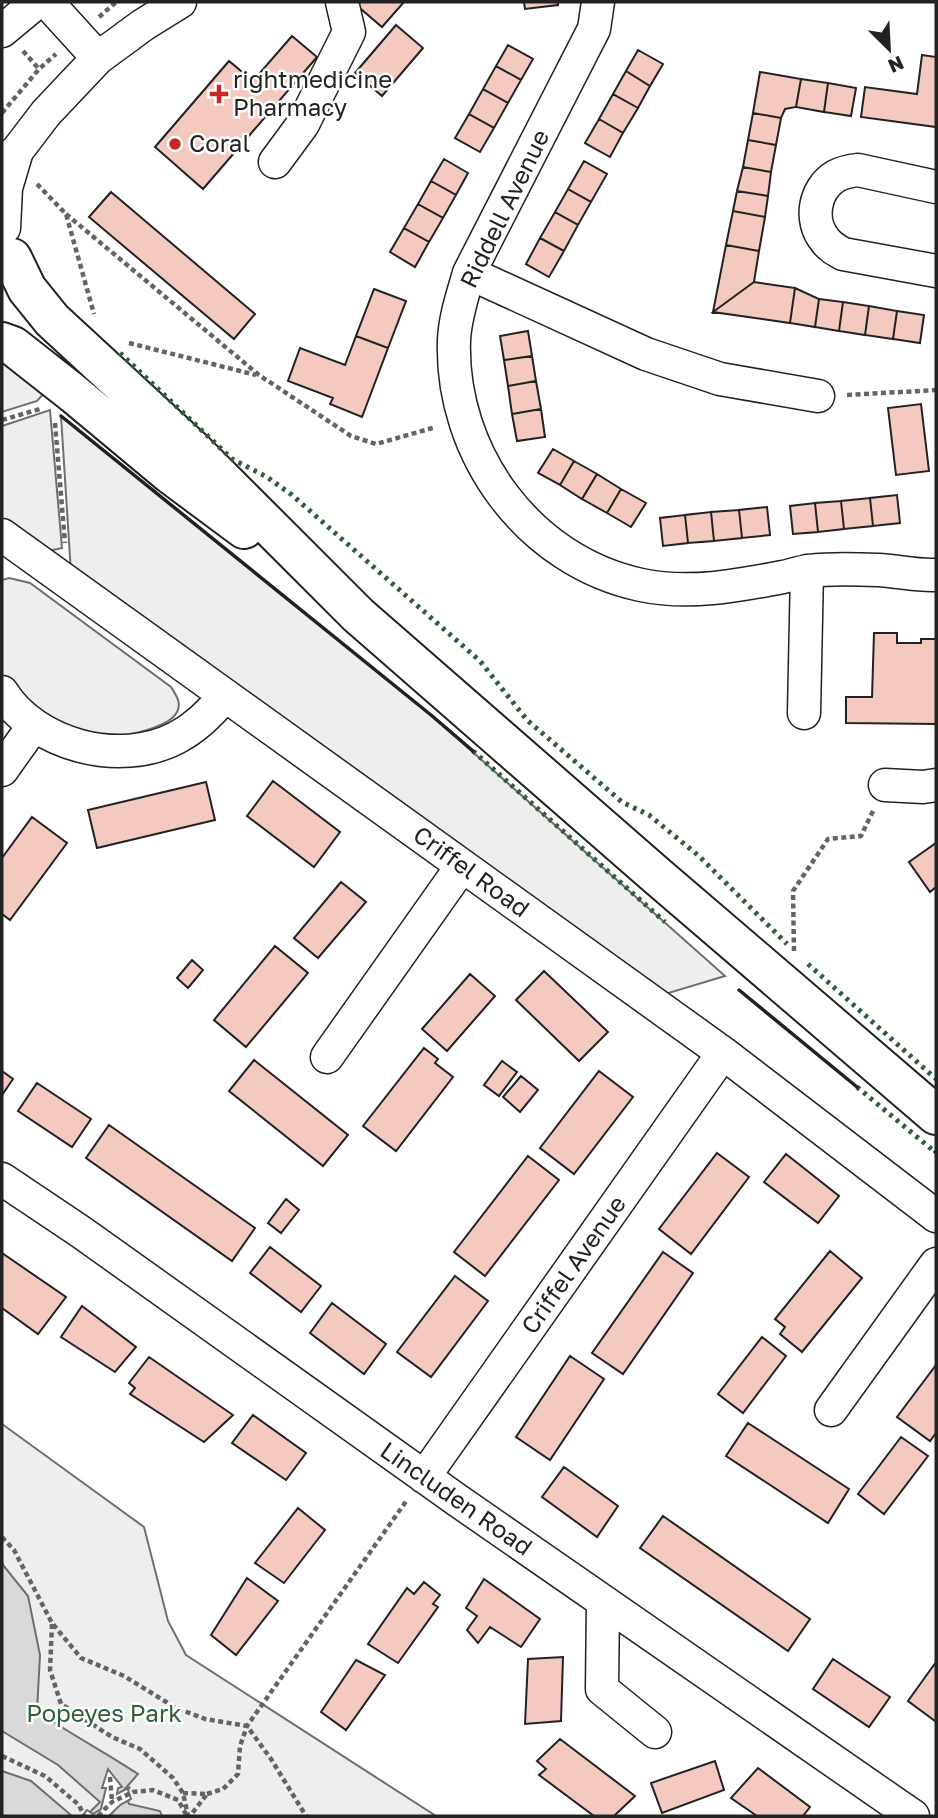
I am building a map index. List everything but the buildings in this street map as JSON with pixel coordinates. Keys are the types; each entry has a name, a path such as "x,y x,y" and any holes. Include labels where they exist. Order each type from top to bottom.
{"highway":[{"path":"2,296 11,274 6,237"},
{"path":"6,237 27,289 52,320 194,451 358,615 936,1115"},
{"path":"2,342 13,346 170,474 358,615"}],"street":[{"path":"2,31 37,2 48,2 98,58"},
{"path":"6,237 6,188 10,157 98,58 180,2"},
{"path":"275,162 303,124 349,32 342,2"},
{"name":"Riddell Avenue","path":"598,2 594,29 469,273 460,306 454,339 457,389 474,445 486,471 513,509 540,536 587,566 632,583 670,590 699,590 729,587 807,571 878,570 936,575"},
{"path":"936,187 858,170 847,172 836,176 820,192 815,215 817,228 823,239 843,254 936,271"},
{"path":"469,273 646,354 720,379 818,396"},
{"name":"Criffel Road","path":"2,535 723,1053 936,1216"},
{"path":"804,713 807,571"},
{"path":"2,692 7,701 34,725 66,743 103,751 140,750 175,738 206,719 225,695"},
{"path":"2,770 34,725"},
{"path":"885,785 936,785"},
{"path":"327,1057 462,866"},
{"name":"Criffel Avenue","path":"424,1477 723,1053"},
{"name":"Lincluden Road","path":"2,1179 81,1232 424,1477 913,1816"},
{"path":"831,1410 936,1264"},
{"path":"603,1602 602,1689 655,1732"}],"path":[{"path":"2,113 38,69"},
{"path":"66,214 259,375 351,436 376,444 465,419"},
{"path":"127,343 259,375"},
{"path":"818,396 936,390"},
{"path":"55,418 68,584"},
{"path":"795,994 793,891 828,839 861,836 885,785"},
{"path":"183,1793 207,1794 223,1789 238,1774 240,1746 247,1726 424,1477"},
{"path":"2,1537 13,1550 52,1623 81,1658 124,1676 176,1708 205,1719 247,1726 306,1816"},
{"path":"52,1623 50,1670 61,1704 112,1737 140,1749 173,1777 183,1793 189,1816"},
{"path":"2,1756 45,1776 79,1805 84,1816"},
{"path":"110,1777 112,1802"},
{"path":"99,1816 112,1802 133,1792 153,1790 177,1800 189,1816"},
{"path":"189,1816 207,1794"}],"green space":[{"path":"2,359 48,389 37,401 2,412"},
{"path":"50,410 62,548 47,554 2,522 2,426"},
{"path":"61,416 431,715 725,976 662,995 71,573"},
{"path":"9,578 30,583 171,687 179,702 177,712 163,724 152,728 127,735 105,737 84,733 36,713 2,678 2,580"},
{"name":"Popeyes Park","path":"2,1424 144,1527 168,1621 186,1655 436,1816 2,1816"}],"shaded area":[{"path":"2,1561 28,1596 40,1655 37,1711 138,1774 124,1790 129,1804 160,1811 162,1816 86,1816 100,1802 58,1765 2,1731"},
{"path":"2,1771 31,1781 72,1816 2,1816"}],"pier":[{"path":"108,1769 122,1787 118,1788 117,1794 130,1787 128,1790 131,1799 109,1816 82,1816 87,1810 93,1814 101,1809 106,1788 102,1788"}],"hedge":[{"path":"120,353 232,459 267,477 292,495 480,661 527,720 622,802 649,815 699,856 787,944"},
{"path":"473,751 665,922"},
{"path":"808,964 936,1079"},
{"path":"857,1087 935,1152"}],"wall":[{"path":"61,416 473,751"},
{"path":"739,990 857,1087"}],"place":[{"name":"rightmedicine Pharmacy","path":"219,94"},
{"name":"Coral","path":"175,144"}]}
